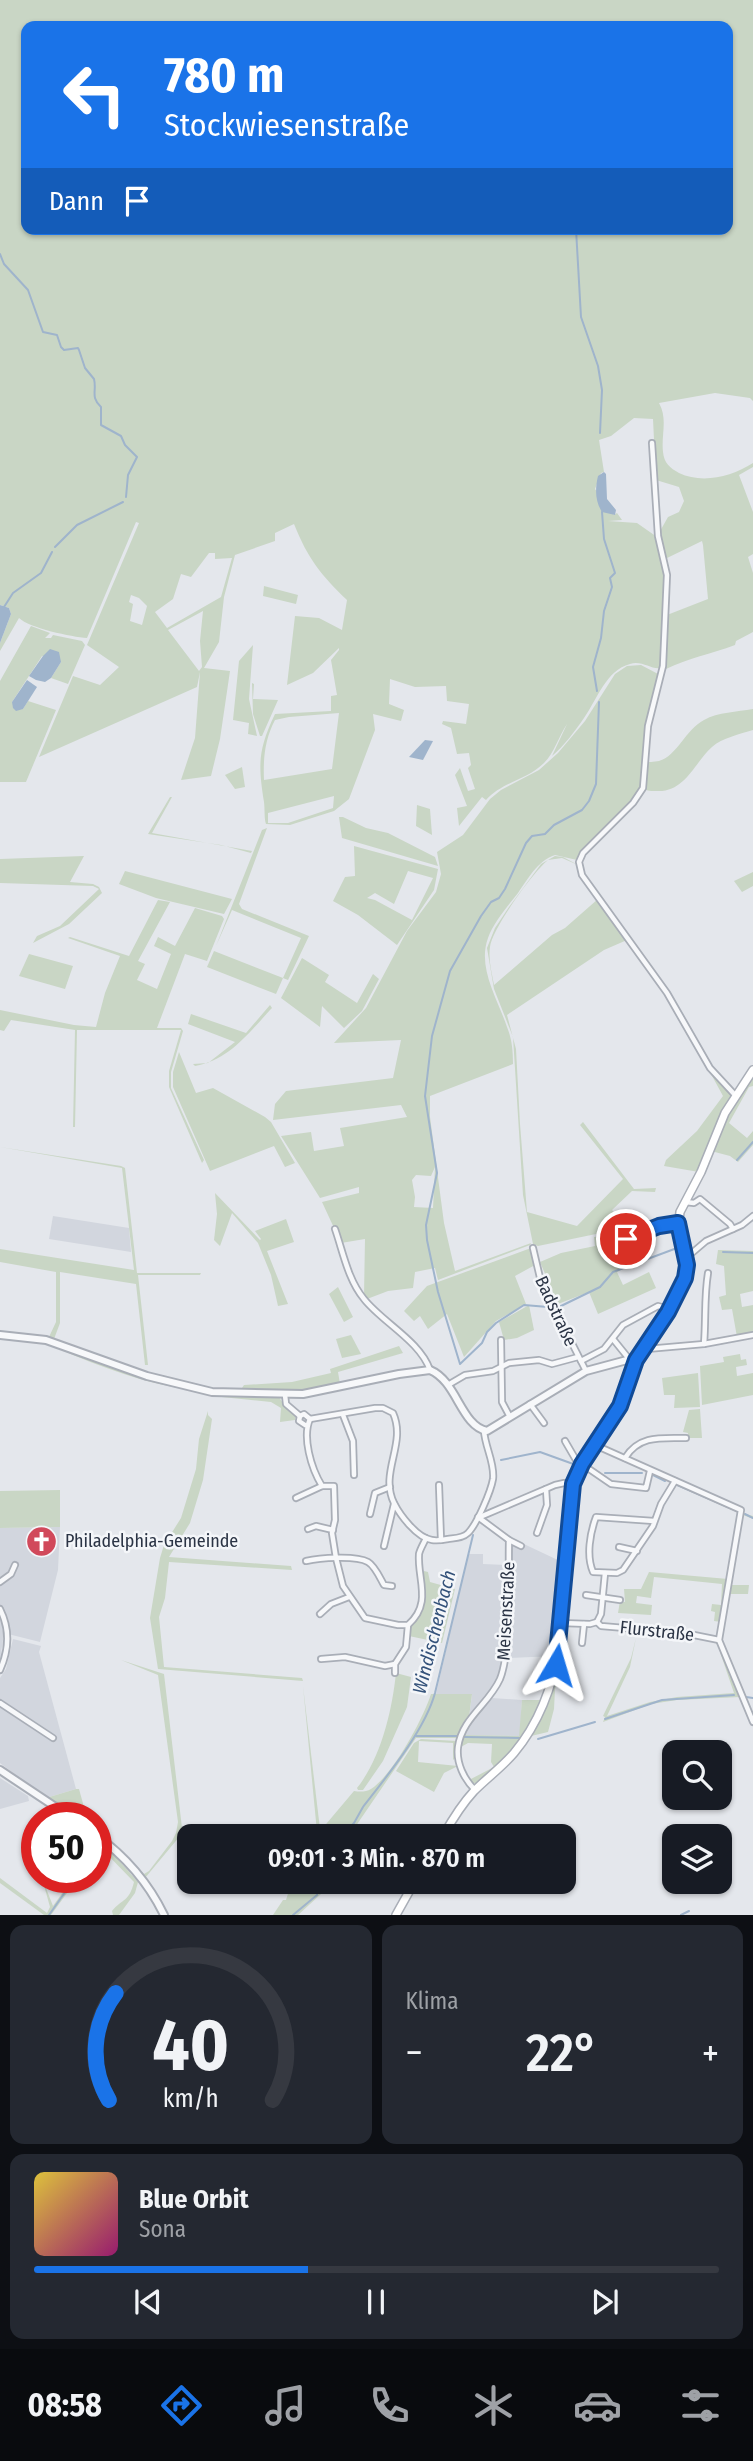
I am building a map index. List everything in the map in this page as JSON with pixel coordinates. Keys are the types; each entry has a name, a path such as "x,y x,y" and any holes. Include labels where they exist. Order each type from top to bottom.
{"main road":[{"path":"450,1824 475,1790 505,1763 522,1742 547,1694 561,1623 573,1484 582,1464 620,1406 633,1360 669,1310 685,1278 686,1258 678,1223 724,1113 753,1070"},
{"path":"396,1915 408,1894"}],"street":[{"path":"652,443 658,536 665,562 667,588 663,666 648,726 643,788 633,803 583,853 579,867 582,875 667,993 710,1068 736,1095"},
{"path":"685,1202 694,1203 700,1199 733,1229"},
{"path":"686,1258 706,1241 753,1216"},
{"path":"624,1240 659,1226 678,1223"},
{"path":"335,1229 356,1289 428,1363 430,1370"},
{"name":"Badstraße","path":"533,1248 541,1282 586,1371"},
{"path":"704,1344 704,1292 708,1273"},
{"path":"448,1385 465,1375 493,1371 503,1365 538,1360 552,1364 579,1359 599,1352 623,1325 641,1314 658,1306 669,1310"},
{"path":"0,1335 46,1340 147,1376 212,1392 285,1395 320,1392 399,1374 430,1370 443,1378 475,1426 484,1431 491,1431 586,1371 633,1360"},
{"path":"643,1347 647,1349 704,1344 753,1335"},
{"path":"613,1339 633,1360"},
{"path":"501,1340 502,1402 510,1418"},
{"path":"285,1395 286,1404 300,1416 300,1423 305,1425"},
{"path":"530,1404 544,1423"},
{"path":"322,1486 312,1465 305,1425 310,1419 383,1408 393,1413 397,1436 389,1470 394,1503 403,1516 426,1538 456,1538 468,1533 479,1517 493,1480 484,1431"},
{"path":"300,1416 306,1415 310,1419"},
{"path":"343,1415 353,1441 354,1475"},
{"path":"624,1459 633,1447 645,1440 685,1438"},
{"path":"565,1441 576,1460 613,1485 646,1488 650,1471"},
{"path":"595,1445 741,1510 719,1640 753,1722"},
{"path":"654,1521 596,1517 591,1532 591,1569 596,1573 621,1572 653,1527 667,1490 675,1481"},
{"path":"479,1517 564,1482 573,1484"},
{"path":"439,1485 441,1540"},
{"path":"296,1497 322,1486 334,1486 333,1530 336,1558 349,1597 365,1618 408,1625"},
{"path":"370,1514 375,1493 390,1487"},
{"path":"537,1533 547,1505 546,1489"},
{"path":"384,1546 394,1503"},
{"name":"Meisenstraße","path":"479,1517 482,1522 521,1545"},
{"path":"308,1529 316,1525 333,1530"},
{"path":"394,1673 395,1664 406,1647 408,1625 422,1598 419,1553 426,1538"},
{"name":"Meisenstraße","path":"475,1790 459,1763 458,1746 467,1722 494,1690 502,1672 506,1650 509,1540"},
{"path":"620,1548 638,1551"},
{"path":"306,1561 336,1558 369,1562 384,1585 392,1586"},
{"path":"0,1583 11,1574 15,1565"},
{"path":"597,1622 600,1617 605,1573"},
{"path":"586,1595 620,1600"},
{"path":"320,1614 331,1604 349,1597"},
{"path":"0,1609 8,1638 5,1659 0,1670"},
{"name":"Flurstraße","path":"561,1623 597,1622 601,1626 684,1633 719,1640"},
{"path":"582,1643 584,1624"},
{"path":"321,1659 345,1657 386,1666 395,1664"},
{"path":"0,1703 52,1738"},
{"path":"0,1770 48,1802"},
{"path":"112,1848 127,1861 152,1893 163,1915"}],"shaded area":[{"path":"53,1216 129,1228 131,1252 49,1239"},
{"path":"60,1527 58,1570 40,1642 4,1633 0,1660 0,1528"},
{"path":"507,1536 562,1562 555,1656 509,1658 503,1678 492,1698 522,1700 520,1736 459,1735 469,1717 472,1695 436,1694 462,1580 469,1554 483,1554 483,1564 506,1565"},
{"path":"13,1639 41,1646 39,1652 76,1789 46,1798 0,1763 0,1678 6,1669"},
{"path":"0,1778 28,1796 29,1801 0,1809"}],"green space":[{"path":"0,0 753,0 753,401 750,398 715,393 659,403 664,421 664,456 668,465 676,471 688,476 707,478 726,475 753,463 753,467 739,475 753,512 753,554 748,557 753,573 753,632 736,641 735,645 664,668 667,615 708,599 703,545 702,541 665,559 659,533 668,517 679,512 684,501 679,487 656,480 653,419 634,418 611,436 599,440 604,472 601,473 595,489 614,515 617,513 622,520 608,521 637,523 657,537 667,576 661,668 634,663 615,672 577,728 552,756 567,724 544,763 499,789 486,800 482,797 459,826 457,808 467,806 455,775 460,768 468,791 475,789 468,768 471,765 469,753 457,754 451,728 442,724 443,721 466,724 469,704 447,701 446,686 415,687 390,679 389,704 404,710 401,721 373,714 375,730 349,799 334,811 290,825 266,824 261,757 275,714 331,711 331,696 337,695 331,660 339,648 313,673 287,685 295,616 319,618 342,630 347,600 316,566 294,524 275,533 275,541 235,555 224,597 219,642 204,668 230,671 220,739 211,776 181,780 195,738 200,672 197,687 39,757 73,676 100,685 119,667 87,645 139,523 136,522 87,638 41,628 19,618 0,651 0,643 11,614 9,608 0,605","holes":["209,553 215,553 215,559 232,558 221,597 167,628 155,612 173,599 181,574 191,577","131,595 147,606 142,625 130,621 133,604 129,602","203,611 200,641 202,667 199,671 168,630","339,713 332,769 264,780 265,749 269,734 275,720","334,796 333,808 288,823 268,823 268,813"]},
{"path":"264,586 298,595 296,604 263,596"},
{"path":"31,626 50,633 45,638 51,638 53,635 82,641 85,645 68,684 51,678 61,662 42,656 12,702 23,709 28,701 56,710 26,782 0,782 0,681"},
{"path":"253,645 249,699 257,736 248,734 249,723 233,720 239,661"},
{"path":"641,665 660,675 648,718 643,762 665,758 698,724 715,715 753,709 753,730 716,744 688,776 674,787 651,791 641,786 632,803 577,860 555,855 538,866 497,920 488,938 485,961 490,984 510,1036 513,1064 430,1096 430,1117 444,1223 455,1271 531,1243 438,1280 435,1268 415,1272 413,1288 388,1291 367,1299 364,1296 365,1239 341,1243 322,1202 359,1193 359,1187 320,1198 281,1136 311,1132 314,1151 344,1146 340,1128 407,1117 401,1105 273,1120 275,1104 286,1091 393,1078 401,1040 334,1043 366,1008 407,931 436,892 441,874 437,852 463,835 490,799 501,790 539,770 558,753 585,721 615,674 627,666","holes":["435,1167 433,1208 414,1207 412,1180 416,1175 431,1176"]},
{"path":"252,683 253,699 278,700 262,736 253,714"},
{"path":"242,767 245,787 235,789 225,775"},
{"path":"170,797 152,833 207,843 148,834"},
{"path":"417,805 430,809 432,835 416,826"},
{"path":"339,817 388,833 435,857 438,866 342,838"},
{"path":"267,828 239,904 242,909 309,936 288,980 283,978 301,938 232,910 216,946 262,830"},
{"path":"354,846 438,869 434,890 397,945 358,915 333,901 345,877 355,876","holes":["408,871 433,878 412,920 367,898 375,893 394,904"]},
{"path":"84,856 70,882 93,884 99,887 102,893 69,924 33,943 37,936 60,926 99,889 93,886 0,883 0,859"},
{"path":"555,856 563,857 578,865 562,858 548,860"},
{"path":"548,860 514,901 490,947 490,966 487,948 495,928 509,907 541,864"},
{"path":"125,871 232,899 224,914 156,898 119,884"},
{"path":"753,872 753,886 742,892 734,881"},
{"path":"598,899 627,940 604,950 507,1015 512,1036 494,989 490,968 494,985"},
{"path":"158,900 170,902 138,961 145,964 137,980 157,989 171,954 154,946 158,937 175,946 195,908 224,919 207,961 185,954 157,1028 181,1028 183,1031 171,1072 171,1088 204,1160 202,1163 169,1087 169,1071 181,1030 77,1030 73,1127 75,1030 11,1020 4,1031 0,1030 0,1010 96,1027 105,993 120,956 68,938 129,956"},
{"path":"214,951 283,978 276,994 207,967"},
{"path":"29,954 73,966 65,989 19,976"},
{"path":"302,958 329,975 325,982 357,1003 373,974 379,979 362,1011 344,1028 322,1006 320,1027 281,998"},
{"path":"270,1005 272,1008 246,1037 228,1052 209,1062 235,1042 188,1024 191,1014 246,1033"},
{"path":"686,1028 709,1068 731,1094 699,1172 664,1166 666,1160 697,1131 723,1096"},
{"path":"513,1038 516,1049 527,1212 577,1226 623,1179 580,1125 583,1122 634,1189 656,1188 655,1192 632,1191 612,1210 623,1222 633,1213 637,1235 625,1238 596,1234 538,1246 533,1244 523,1195"},
{"path":"179,1052 196,1093 213,1088 265,1117 271,1122 295,1163 285,1167 274,1146 210,1171 173,1087 173,1072"},
{"path":"753,1074 753,1086 749,1087 729,1123 747,1138 753,1131 753,1145 738,1162 730,1156 711,1151 727,1113"},
{"path":"0,1147 125,1168 137,1273 201,1273 138,1275 148,1365 145,1365 136,1284 60,1272 60,1323 54,1339 49,1337 56,1322 56,1272 0,1262 0,1249 134,1270 122,1168"},
{"path":"215,1193 260,1240 255,1231 286,1219 294,1242 267,1251 288,1304 278,1306 271,1275 258,1243 232,1213 220,1246 214,1240 217,1214"},
{"path":"594,1237 629,1240 630,1265 617,1272 623,1285 649,1272 656,1288 598,1314 589,1292 558,1304 540,1262 561,1253 595,1246"},
{"path":"531,1248 535,1265 515,1276 526,1304 496,1321 464,1357 447,1314 428,1329 420,1316 414,1321 404,1311 427,1286"},
{"path":"718,1250 753,1251 753,1291 740,1294 742,1307 753,1305 753,1334 737,1337 732,1309 722,1310 719,1297 726,1295 724,1266 716,1264"},
{"path":"338,1287 353,1317 344,1322 329,1294"},
{"path":"529,1305 534,1330 517,1338 504,1340 499,1322"},
{"path":"351,1335 361,1354 342,1358 336,1339"},
{"path":"399,1346 403,1353 338,1372 340,1384 305,1391 240,1391 244,1385 292,1382 331,1373 330,1369"},
{"path":"63,1348 87,1359 191,1390 124,1374 59,1349"},
{"path":"740,1354 741,1360 746,1359 747,1365 736,1367 737,1376 753,1373 753,1395 702,1405 700,1366 724,1362 723,1357"},
{"path":"698,1373 700,1407 674,1408 675,1395 664,1395 662,1378"},
{"path":"212,1396 279,1397 296,1416 295,1420 280,1422 281,1408 271,1402"},
{"path":"700,1409 702,1438 688,1438 688,1433 683,1432 689,1410"},
{"path":"208,1411 212,1419 203,1480 190,1523 169,1557 291,1566 292,1570 169,1562 165,1598 159,1617 164,1667 302,1678 303,1681 158,1669 150,1618 160,1558 164,1545 181,1518 196,1469 199,1439"},
{"path":"60,1490 60,1527 0,1528 0,1491"},
{"path":"743,1513 753,1516 753,1519 743,1515 731,1585 749,1585 748,1594 730,1594 729,1589"},
{"path":"424,1571 428,1572 430,1582 455,1589 442,1643 409,1636 424,1599"},
{"path":"649,1572 728,1579 721,1622 714,1621 715,1612 711,1611 712,1604 721,1605 722,1584 654,1577 651,1598 637,1596 636,1603 652,1605 651,1615 618,1613 620,1601 625,1602 624,1589 641,1589"},
{"path":"636,1638 630,1667 607,1716 650,1702 677,1697 734,1693 720,1652 723,1652 740,1697 651,1704 603,1722 603,1716 631,1658"},
{"path":"560,1655 566,1655 555,1689 554,1709 548,1732 531,1736 529,1735"},
{"path":"121,1660 164,1674 182,1824 178,1824 158,1675"},
{"path":"396,1673 411,1677 407,1707 383,1761 363,1790 358,1790 373,1763 384,1734"},
{"path":"303,1686 319,1824 316,1824"},
{"path":"431,1694 472,1694 469,1717 458,1738 416,1738 357,1824 326,1824 354,1791 371,1789 389,1772"},
{"path":"522,1700 543,1700 512,1752 480,1783 472,1783 469,1780 494,1767 491,1762 492,1744 468,1743 459,1748 463,1735 519,1736"},
{"path":"421,1739 457,1741 456,1757 453,1760 453,1743 419,1741 418,1762 458,1766 444,1773 434,1792 396,1771 414,1743"},
{"path":"79,1789 83,1802 52,1802 46,1798"},
{"path":"177,1828 177,1840 145,1878 112,1848 112,1842 144,1874 176,1833"},
{"path":"112,1854 138,1882 135,1893 119,1915 113,1915 112,1911 128,1897 134,1882 112,1859"},
{"path":"0,1878 47,1913 50,1907 46,1893 53,1906 62,1893 67,1893 51,1915 44,1915 0,1883"},
{"path":"288,1894 321,1894 298,1915 273,1915 283,1900 286,1900"}],"water":[{"path":"604,472 607,499 616,510 615,515 602,512 597,499 598,476"},
{"path":"0,605 9,608 11,614 0,643"},
{"path":"50,649 59,652 61,662 51,678 45,682 29,676 43,656"},
{"path":"27,680 37,687 23,709 16,711 12,702"},
{"path":"425,740 433,741 423,760 409,757"}],"waterway":[{"name":"Windischenbach","path":"576,235 581,317 598,366 602,390 600,433"},
{"path":"0,254 4,264 28,290 43,332 57,335 64,350 78,348 85,368 94,379 95,397 101,407 101,425 121,436 125,445 137,457 128,475 126,497"},
{"path":"55,547 77,525 123,502"},
{"name":"Windischenbach","path":"597,691 593,667 601,638 604,611 612,587 610,578 615,573 604,539 602,512"},
{"path":"4,607 13,593 41,573 52,552"},
{"name":"Windischenbach","path":"548,1307 524,1305 496,1323 487,1332 482,1343 460,1364 438,1292 427,1240 426,1225 437,1173 425,1096 432,1036 450,971 481,916 505,889 526,843 532,836 545,834 554,825 582,810 589,801 596,784 599,702"},
{"path":"737,1160 753,1142"},
{"path":"561,1306 600,1287 613,1272 677,1248"},
{"path":"723,1252 753,1253"},
{"path":"501,1460 540,1452 576,1465"},
{"path":"605,1473 642,1473"},
{"path":"653,1475 665,1481"},
{"path":"675,1484 737,1511"},
{"path":"745,1514 753,1518"},
{"name":"Windischenbach","path":"353,1824 404,1752 430,1707 473,1535"},
{"path":"605,1719 662,1700 734,1695"},
{"path":"746,1697 753,1698"},
{"path":"538,1739 595,1722"},
{"path":"416,1736 457,1736"},
{"path":"464,1737 520,1738"},
{"path":"49,1915 64,1893"},
{"name":"Windischenbach","path":"293,1915 317,1894"},
{"path":"681,1915 689,1911"}],"place":[{"name":"Philadelphia-Gemeinde","path":"42,1541"}],"route":[{"path":"556,1665 573,1484 582,1464 620,1406 636,1360 668,1312 687,1270 678,1223 659,1226 626,1239"}]}
